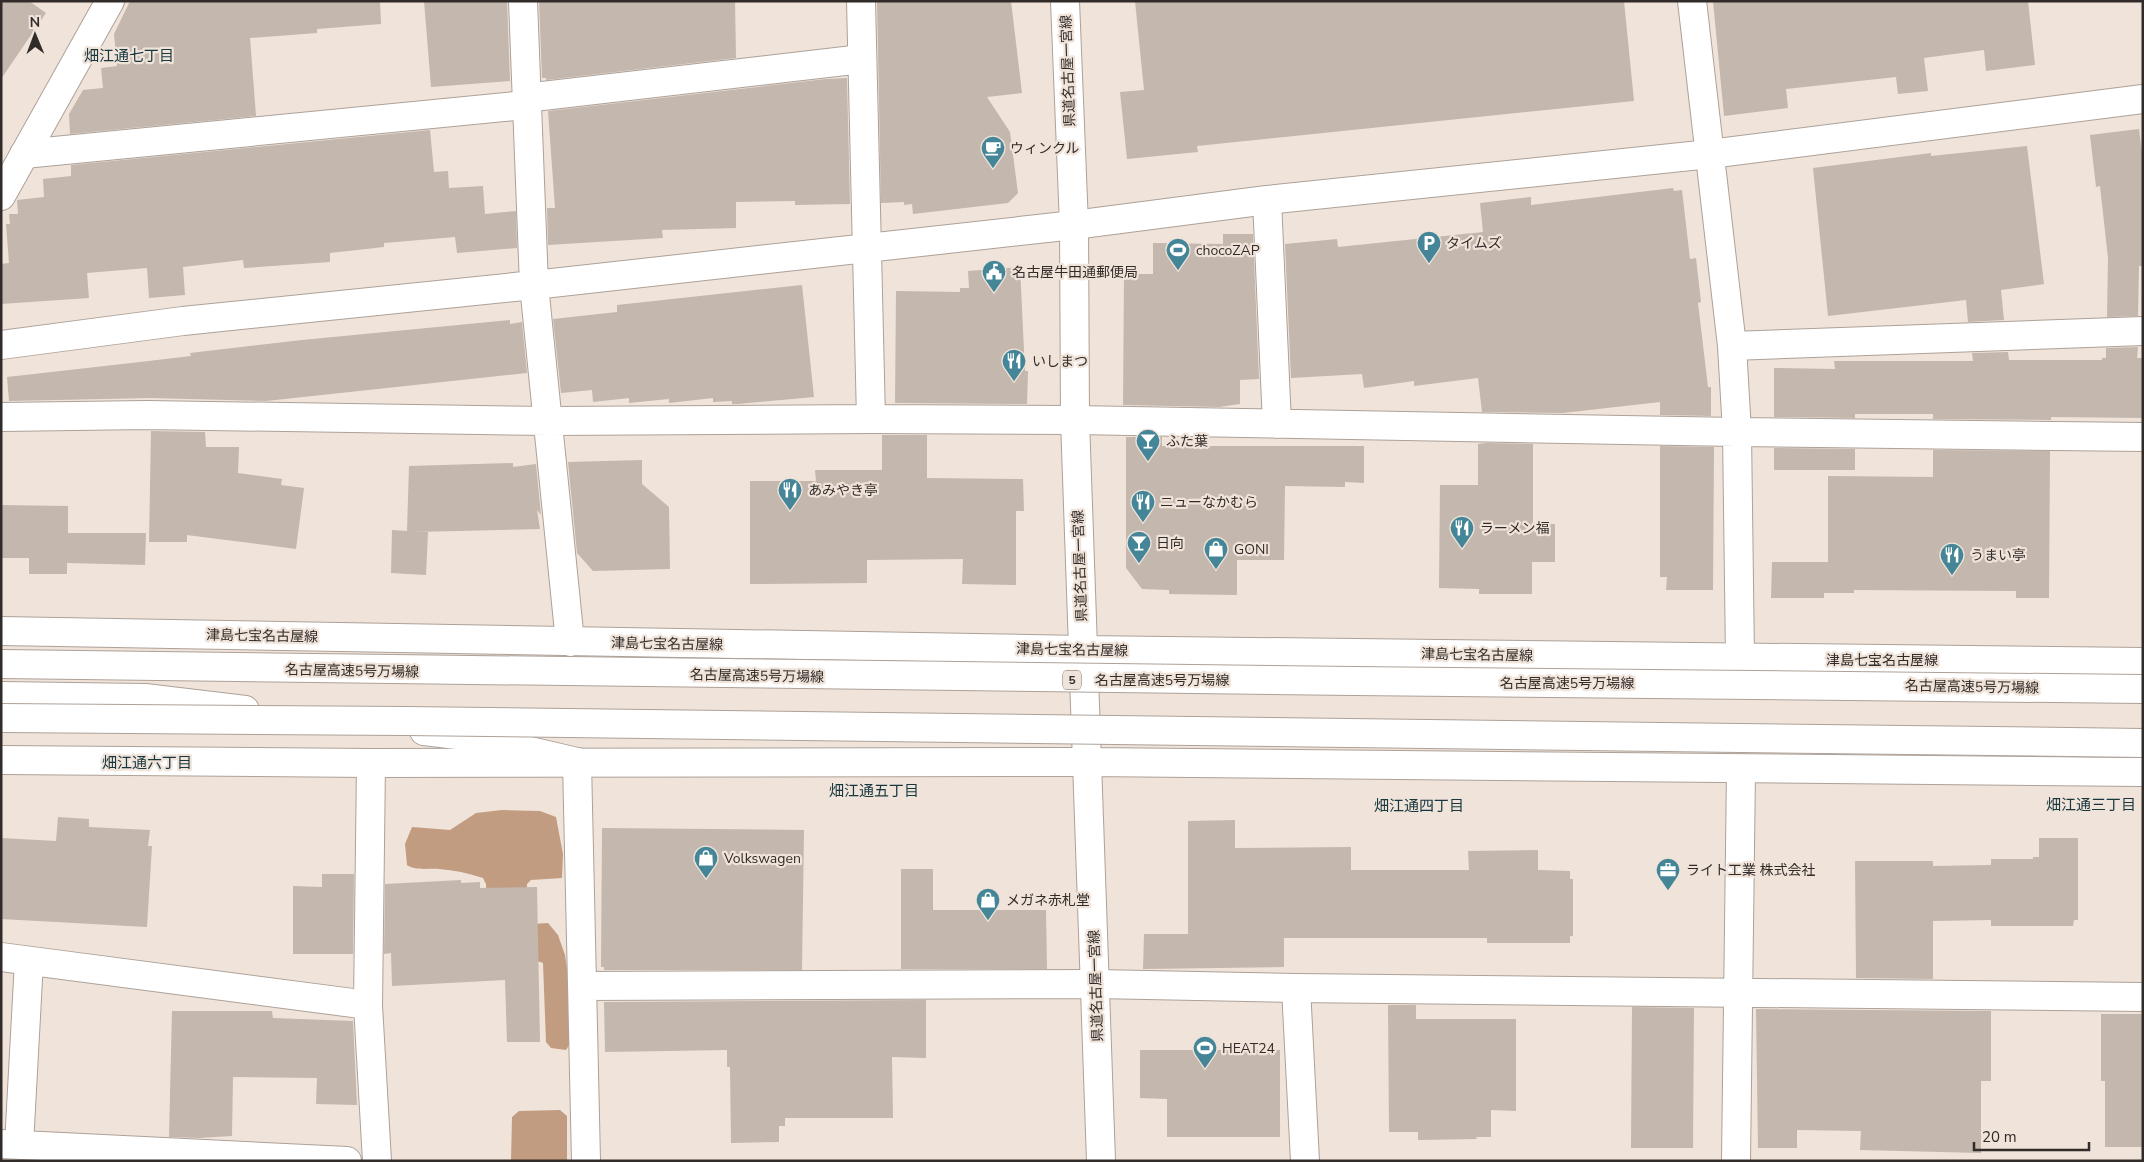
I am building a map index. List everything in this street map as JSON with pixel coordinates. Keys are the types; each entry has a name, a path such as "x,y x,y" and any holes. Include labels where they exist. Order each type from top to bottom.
{"main road":[{"path":"1,196 110,1"},
{"path":"522,1 534,285 570,642"},
{"path":"861,1 871,419"},
{"name":"県道名古屋一宮線","path":"1065,1 1074,225 1075,420 1101,1161"},
{"path":"1692,1 1732,346 1737,432 1740,659"},
{"path":"24,154 525,101 862,59"},
{"path":"1,345 183,321 534,285 1074,225 1268,200 1710,154 2143,99"},
{"path":"1268,200 1277,424"},
{"path":"1732,346 2143,331"},
{"path":"1,417 147,415 549,421 1075,420 2143,437"},
{"name":"津島七宝名古屋線","path":"1,631 1083,650 1740,659 2143,662"},
{"name":"名古屋高速5号万場線","path":"1,664 396,672 2143,689"},
{"path":"1,696 145,698 466,736 577,762"},
{"path":"1,718 405,720 2143,743"},
{"path":"1,760 372,763 1088,762 1740,770 2143,772"},
{"path":"577,762 586,1161"},
{"path":"372,763 368,1005 377,1161"},
{"path":"1736,1161 1740,770"},
{"path":"1,958 368,1005"},
{"path":"29,961 10,1144 347,1161"},
{"path":"582,986 1096,984 1296,988 2143,997"},
{"path":"1296,988 1305,1161"}],"shaded area":[{"path":"502,810 540,811 556,817 563,854 562,878 531,880 527,884 526,916 532,924 548,923 558,935 565,955 571,998 573,1039 566,1050 551,1048 546,1042 543,963 489,945 486,884 483,878 456,871 418,869 407,865 405,844 412,827 450,830 476,813"},
{"path":"560,1110 567,1116 567,1161 511,1161 512,1117 519,1111"}],"building":[{"path":"1,1 29,1 46,13 1,79"},
{"path":"130,1 380,1 381,24 317,29 317,33 250,38 256,116 70,134 69,114 83,90 103,88 101,68 117,66 114,34"},
{"path":"424,1 507,1 510,81 431,87"},
{"path":"539,1 735,1 736,58 546,80 546,78 542,78"},
{"path":"877,1 1011,1 1022,93 987,97 1010,132 1018,193 1008,203 913,214 912,204 904,205 904,202 881,203"},
{"path":"1135,1 1624,1 1634,101 1197,146 1198,152 1127,159 1120,92 1144,90"},
{"path":"1713,1 2028,1 2035,65 1986,71 1984,50 1924,58 1928,91 1898,94 1896,77 1786,89 1788,108 1724,116"},
{"path":"847,78 850,204 795,205 795,201 736,202 736,228 662,230 663,238 548,245 547,208 555,208 548,111"},
{"path":"2139,129 2143,161 2143,266 2139,266 2138,316 2107,317 2108,258 2100,186 2096,187 2090,135"},
{"path":"430,130 434,172 448,171 449,188 483,186 485,214 516,211 517,248 457,253 455,237 384,243 384,247 330,253 330,262 244,268 243,260 183,267 185,295 149,298 147,268 87,273 89,298 1,304 1,264 9,263 6,224 10,224 9,214 18,214 17,200 44,197 43,179 71,176 71,165"},
{"path":"2027,146 2044,284 2001,290 2004,320 1968,322 1966,300 1828,316 1813,168 1931,153 1931,156"},
{"path":"1673,188 1674,191 1682,190 1690,259 1696,258 1701,302 1698,303 1708,387 1711,387 1711,416 1660,415 1660,402 1563,413 1482,412 1478,378 1414,386 1414,381 1364,388 1362,374 1291,378 1285,244 1337,239 1338,247 1483,232 1480,203 1531,197 1531,205"},
{"path":"1223,234 1253,234 1259,379 1240,380 1240,404 1219,407 1123,405 1124,274 1153,274 1153,243 1223,244"},
{"path":"1020,267 1025,371 1028,371 1027,404 895,403 896,291 960,292 960,288 969,288 968,271"},
{"path":"802,285 814,397 738,404 732,404 732,401 713,402 713,398 669,403 669,399 629,403 629,398 593,402 592,390 561,393 553,319 617,312 617,305"},
{"path":"510,320 510,324 522,322 527,373 266,401 151,398 9,401 7,377 191,356 190,353 302,340"},
{"path":"2138,347 2137,358 2143,358 2143,418 2051,417 2051,420 1933,419 1933,414 1855,414 1855,418 1774,417 1774,368 1835,369 1834,361 1973,361 1972,353 2008,352 2009,360 2102,360 2102,358 2106,358 2106,348"},
{"path":"151,431 205,432 206,447 239,447 238,473 282,479 281,485 304,488 296,549 187,535 187,542 149,542"},
{"path":"882,435 927,435 927,478 1023,479 1024,511 1016,511 1016,585 962,584 963,559 867,560 867,583 750,584 750,481 816,481 815,470 882,470"},
{"path":"1126,437 1162,437 1162,446 1364,446 1364,483 1345,482 1345,487 1285,486 1284,560 1237,560 1237,595 1169,594 1169,590 1142,589 1126,568"},
{"path":"1478,444 1533,444 1533,524 1555,524 1555,562 1532,562 1532,594 1479,594 1479,589 1439,588 1440,485 1478,485"},
{"path":"1660,446 1714,447 1713,590 1666,590 1667,577 1660,577"},
{"path":"1774,448 1855,449 1855,470 1774,470"},
{"path":"1933,450 2050,451 2049,598 2016,598 2016,591 1854,590 1854,593 1824,593 1824,598 1771,598 1772,562 1828,562 1828,476 1933,477"},
{"path":"642,460 642,484 669,507 670,569 593,571 577,553 568,462"},
{"path":"513,463 513,467 536,464 541,515 537,510 540,529 414,532 428,532 426,575 391,573 392,530 407,531 409,466"},
{"path":"1,505 68,506 68,533 146,533 145,565 67,563 67,574 29,574 29,558 1,558"},
{"path":"58,817 89,819 89,827 150,830 148,846 152,846 147,927 1,919 1,838 56,841"},
{"path":"1235,820 1235,848 1351,847 1351,870 1469,870 1468,851 1538,850 1538,870 1570,871 1570,879 1573,879 1573,936 1570,936 1570,943 1487,943 1487,938 1284,938 1284,967 1143,969 1144,934 1188,934 1188,821"},
{"path":"602,828 804,830 802,970 604,970 604,967 601,967"},
{"path":"2039,838 2078,838 2078,920 2074,920 2073,926 1991,926 1991,920 1933,921 1933,979 1856,978 1855,861 1933,861 1933,866 1991,865 1991,859 2033,859 2033,857 2039,857"},
{"path":"901,869 933,869 933,910 1046,910 1047,969 901,969"},
{"path":"322,874 354,874 353,954 293,954 293,886 322,887"},
{"path":"461,880 461,883 480,882 480,888 537,887 540,1042 507,1042 505,980 392,986 391,953 384,954 385,884"},
{"path":"926,1000 926,1058 892,1057 893,1118 785,1118 785,1126 779,1126 779,1142 731,1143 730,1067 727,1067 727,1050 605,1052 604,1002"},
{"path":"1388,1005 1416,1005 1416,1019 1516,1019 1516,1111 1491,1110 1491,1137 1418,1140 1418,1132 1389,1132"},
{"path":"1632,1007 1694,1008 1693,1148 1631,1148"},
{"path":"1756,1009 1991,1011 1991,1081 1981,1081 1981,1153 1860,1150 1861,1131 1797,1130 1797,1148 1758,1148"},
{"path":"172,1011 272,1011 273,1018 353,1021 357,1105 316,1104 317,1078 233,1077 232,1136 169,1137"},
{"path":"2101,1014 2143,1014 2143,1147 2105,1147 2105,1081 2101,1081"},
{"path":"1140,1050 1280,1050 1280,1137 1167,1137 1167,1099 1140,1098"}],"place":[{"name":"ウィンクル","path":"993,169"},
{"name":"タイムズ","path":"1429,264"},
{"name":"chocoZAP","path":"1178,271"},
{"name":"名古屋牛田通郵便局","path":"994,293"},
{"name":"いしまつ","path":"1014,382"},
{"name":"ふた葉","path":"1148,462"},
{"name":"あみやき亭","path":"790,511"},
{"name":"ニューなかむら","path":"1143,523"},
{"name":"ラーメン福","path":"1462,549"},
{"name":"日向","path":"1139,564"},
{"name":"GONI","path":"1216,570"},
{"name":"うまい亭","path":"1952,576"},
{"name":"Volkswagen","path":"706,879"},
{"name":"ライト工業 株式会社","path":"1668,891"},
{"name":"メガネ赤札堂","path":"988,921"},
{"name":"HEAT24","path":"1205,1069"}],"district":[{"name":"畑江通七丁目","path":"129,56"},
{"name":"畑江通六丁目","path":"147,763"},
{"name":"畑江通五丁目","path":"874,791"},
{"name":"畑江通三丁目","path":"2091,805"},
{"name":"畑江通四丁目","path":"1419,806"}]}
